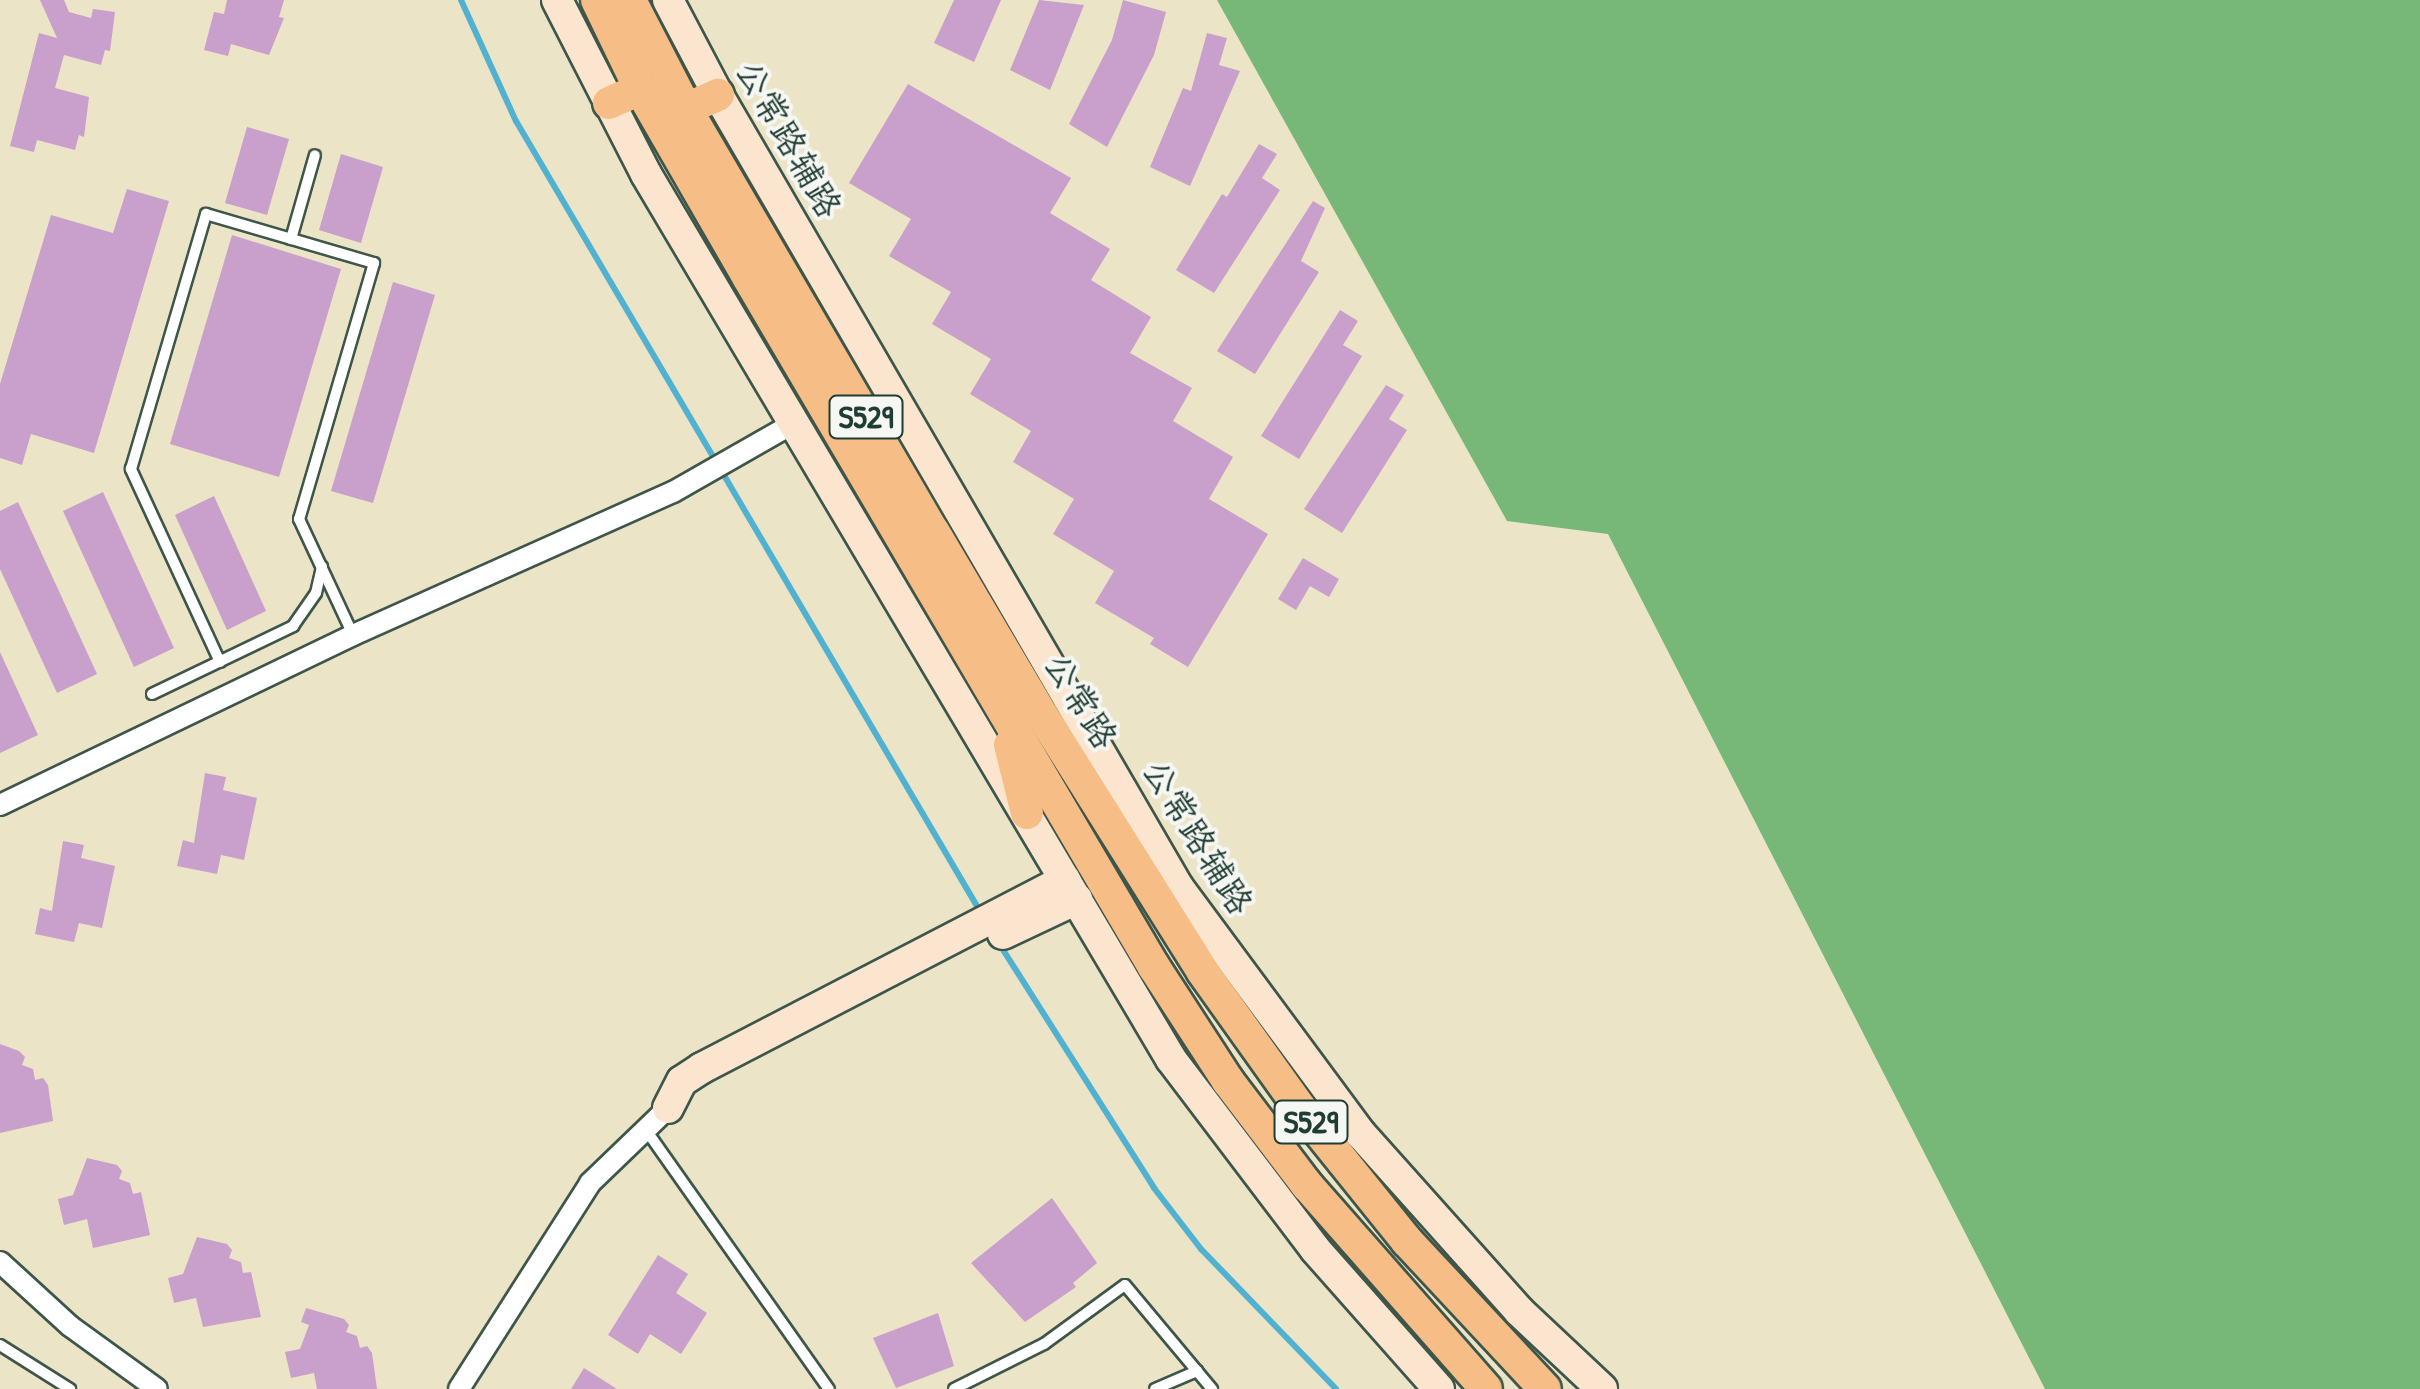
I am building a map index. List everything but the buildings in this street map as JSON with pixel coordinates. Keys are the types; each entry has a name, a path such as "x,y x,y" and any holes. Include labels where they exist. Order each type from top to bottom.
{"main road":[{"path":"557,0 609,103 792,424 1170,1059 1315,1248 1439,1389"},
{"name":"公常路","path":"597,0 640,89 1154,967 1228,1081 1370,1260 1486,1389"},
{"name":"公常路","path":"630,0 686,109 1042,715 1203,972 1300,1108 1407,1242 1545,1389"},
{"name":"公常路辅路","path":"668,0 718,95 1178,887 1361,1134 1519,1311 1602,1389"},
{"path":"609,103 640,89"},
{"path":"686,109 718,95"},
{"path":"1001,707 1026,813"},
{"path":"1113,828 1178,887"},
{"path":"657,1119 682,1081 702,1068 1071,889"}],"street":[{"path":"0,805 353,635 686,485 792,424"},
{"path":"459,1389 590,1182 657,1119"},
{"path":"0,1262 70,1326 157,1389"}],"lane":[{"path":"290,239 315,155"},
{"path":"220,662 131,469 206,214 374,264 299,518 353,635"},
{"path":"152,694 293,626 316,593 322,567"},
{"path":"657,1119 829,1389"},
{"path":"954,1389 1044,1344 1126,1285 1212,1389"},
{"path":"0,1345 70,1389"},
{"path":"1155,1389 1197,1371"}],"green space":[{"path":"1217,0 2420,0 2420,1389 2045,1389 1608,534 1507,521"}],"waterway":[{"path":"461,0 516,121 981,913"},
{"path":"1000,945 1154,1188 1201,1249 1336,1389"}]}
